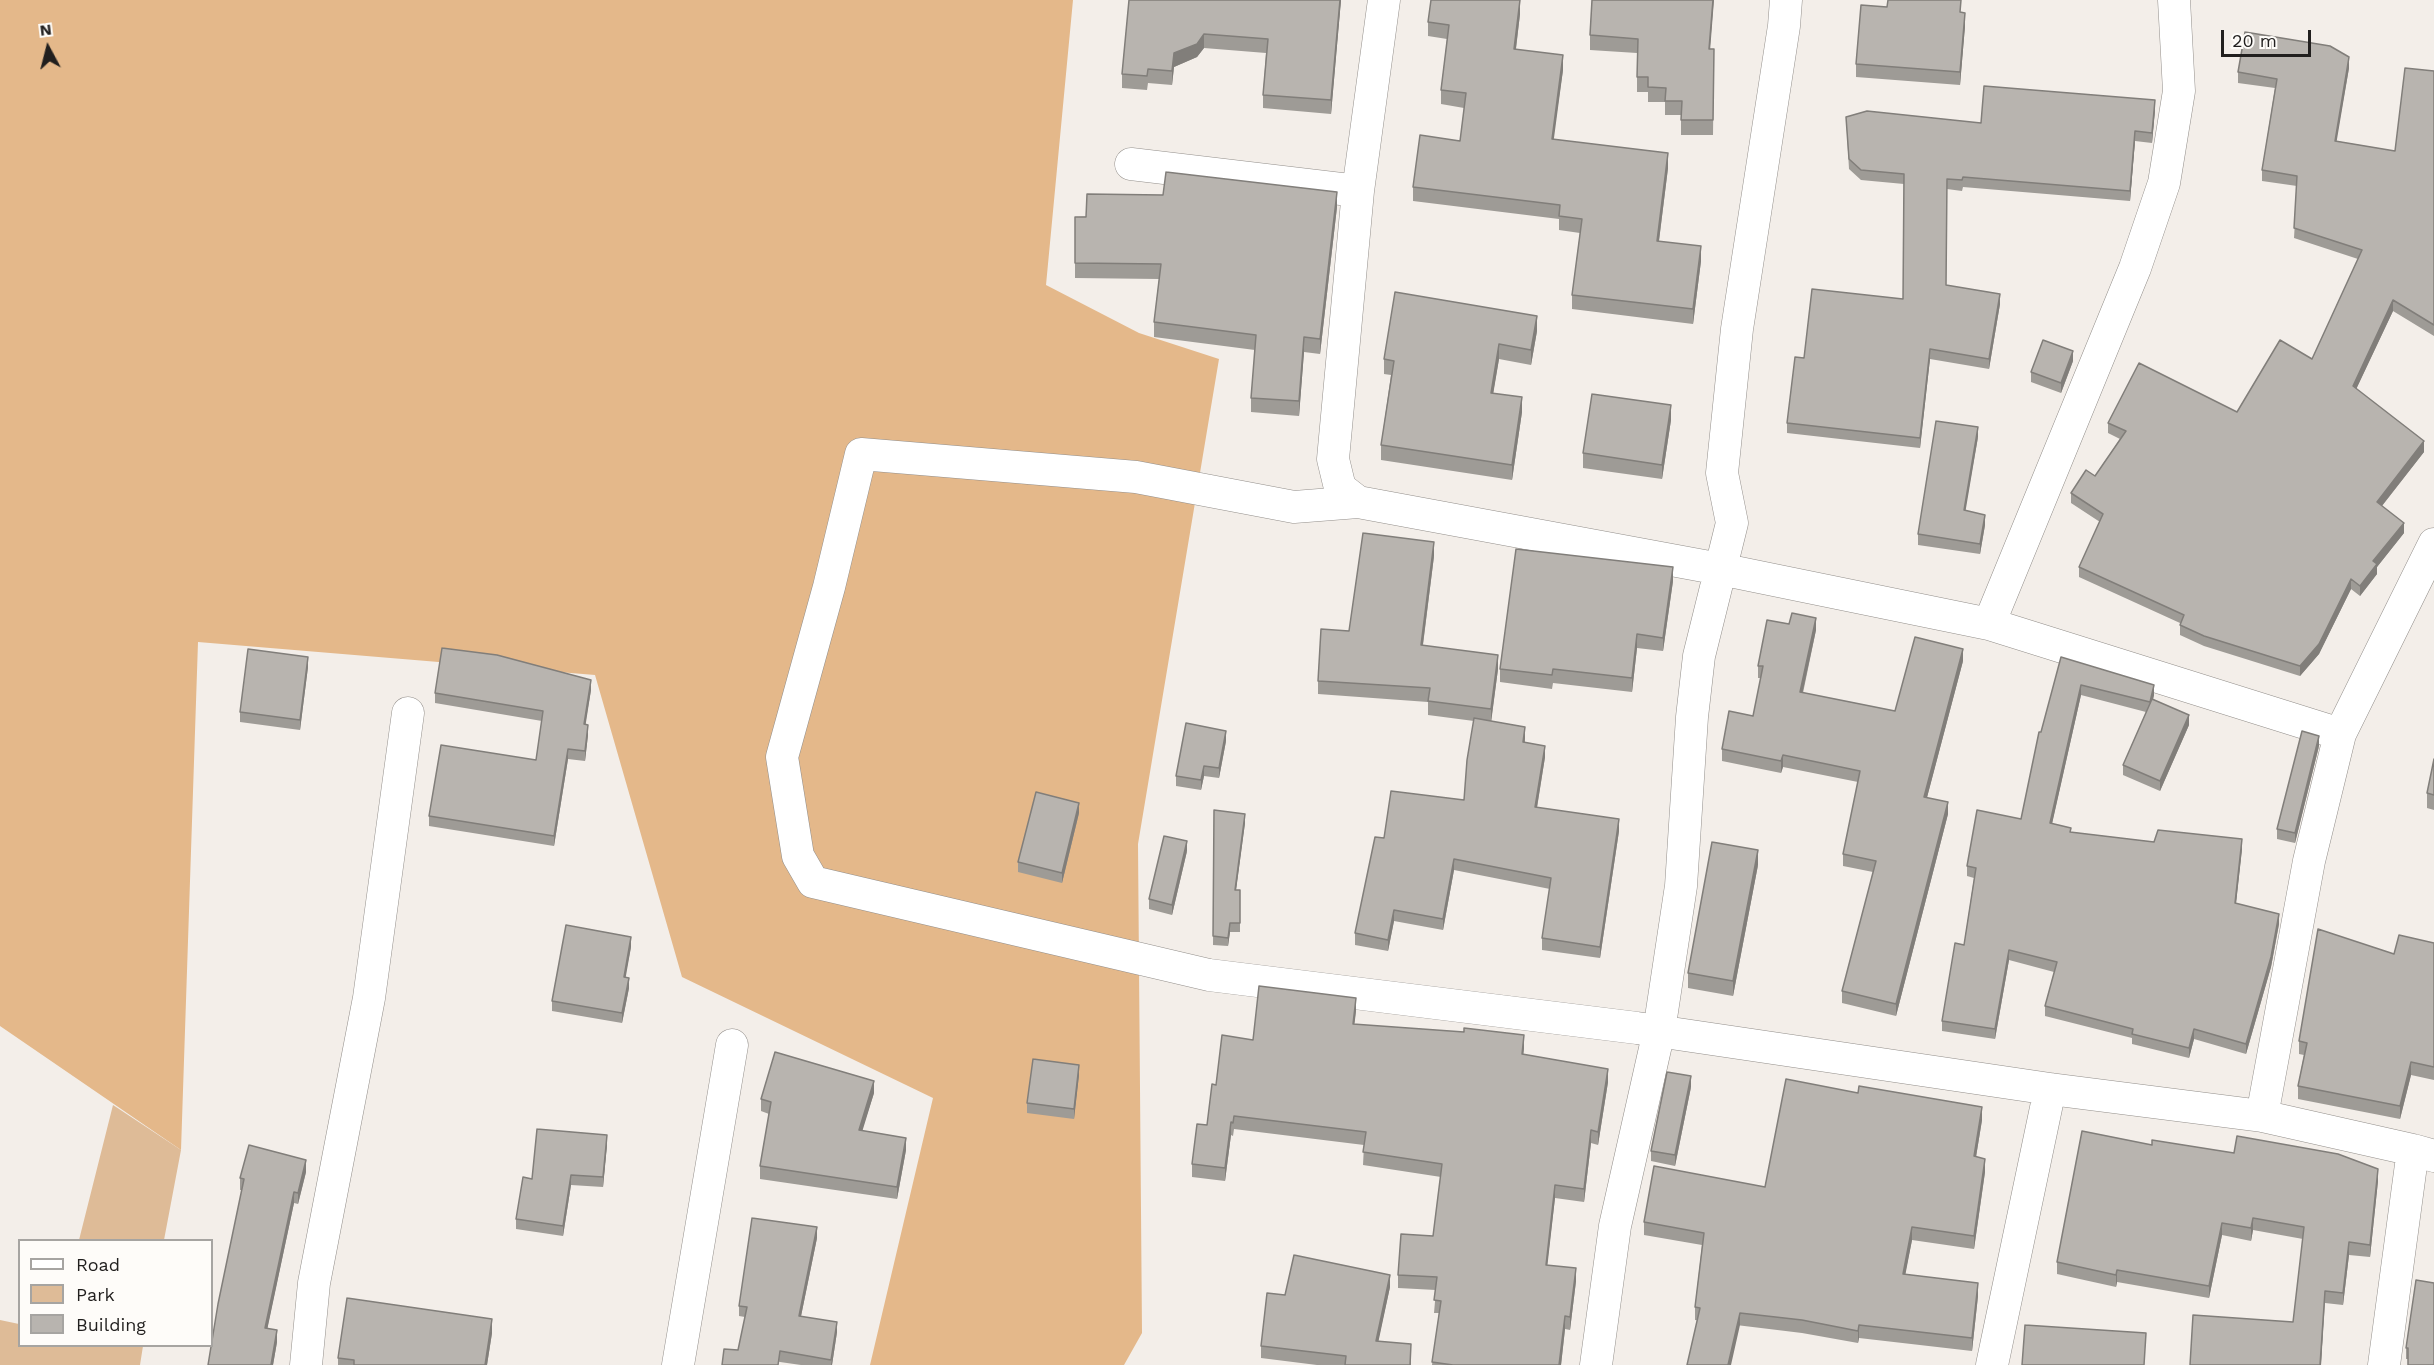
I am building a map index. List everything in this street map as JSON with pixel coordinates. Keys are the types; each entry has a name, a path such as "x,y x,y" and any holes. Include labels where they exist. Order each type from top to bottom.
{"street":[{"path":"1358,502 1340,488 1333,459 1358,191 1384,0"},
{"path":"1596,1365 1615,1226 1659,1031 1681,886 1692,717 1698,666 1732,523 1722,473 1737,329 1784,26 1786,0"},
{"path":"1989,624 2135,268 2164,183 2179,91 2174,0"},
{"path":"1131,164 1358,191"},
{"path":"2340,734 1989,624 1720,569 1358,502 1294,507 1136,477 861,454 829,587 782,757 798,856 813,882 1209,975 1659,1031 2050,1089 2262,1116 2424,1153 2384,1365"},
{"path":"2262,1116 2309,861 2340,734 2434,544"},
{"path":"306,1365 315,1283 369,998 408,713"},
{"path":"678,1365 732,1045"},
{"path":"1992,1365 2050,1089"}],"green space":[{"path":"113,1105 181,1150 164,1239 79,1239"},
{"path":"0,1320 18,1324 18,1347 143,1347 140,1365 0,1365"}],"shaded area":[{"path":"0,0 1073,0 1046,285 1139,333 1219,359 1138,844 1142,1333 1124,1365 870,1365 933,1098 682,977 595,675 198,642 181,1150 0,1026"}],"building":[{"path":"1129,0 1340,0 1331,100 1263,95 1268,39 1204,34 1197,44 1174,53 1172,71 1148,69 1147,76 1122,74"},
{"path":"1431,0 1520,0 1514,49 1563,55 1552,139 1668,153 1657,241 1701,246 1693,309 1572,295 1582,219 1559,216 1560,205 1413,187 1420,135 1460,141 1466,93 1441,90 1449,25 1428,22"},
{"path":"1592,0 1713,0 1709,49 1714,49 1713,120 1681,120 1682,101 1665,101 1666,88 1648,87 1648,77 1637,77 1638,39 1590,35"},
{"path":"1888,0 1961,0 1960,12 1965,13 1960,72 1856,64 1861,5 1887,7"},
{"path":"2245,32 2330,46 2349,57 2335,141 2395,151 2405,68 2434,71 2434,325 2393,300 2353,386 2424,441 2377,502 2404,523 2373,561 2377,564 2360,586 2351,579 2319,644 2300,666 2204,636 2180,625 2184,615 2079,567 2103,514 2071,493 2086,470 2095,476 2126,431 2108,423 2139,363 2237,412 2280,340 2312,359 2362,250 2294,228 2297,176 2262,170 2277,79 2238,72"},
{"path":"1984,86 2155,100 2152,133 2135,131 2130,191 1963,177 1962,180 1947,179 1946,285 2000,294 1989,359 1930,349 1920,438 1787,423 1795,357 1804,358 1812,289 1903,299 1904,174 1861,170 1849,159 1846,117 1867,111 1981,123"},
{"path":"1166,172 1337,192 1320,339 1304,337 1299,401 1251,398 1256,335 1154,322 1161,264 1075,263 1075,217 1086,217 1087,194 1163,195"},
{"path":"1395,292 1537,316 1531,350 1499,344 1491,393 1522,397 1512,465 1381,445 1394,361 1384,359"},
{"path":"2043,340 2073,351 2061,383 2031,372"},
{"path":"1592,394 1671,405 1662,465 1583,453"},
{"path":"1936,421 1978,427 1964,510 1985,515 1980,544 1918,534"},
{"path":"1363,533 1434,542 1421,645 1498,655 1491,709 1428,701 1430,688 1318,681 1321,629 1349,631"},
{"path":"1516,549 1673,567 1663,638 1637,634 1632,678 1553,669 1552,675 1500,669"},
{"path":"1792,613 1816,618 1800,692 1895,711 1915,637 1963,649 1924,797 1948,802 1896,1004 1842,991 1876,861 1843,854 1860,771 1783,755 1781,761 1722,749 1729,711 1753,716 1763,666 1758,666 1767,620 1789,624"},
{"path":"442,648 497,655 591,680 584,724 588,725 585,751 568,749 554,836 429,816 441,745 536,760 543,711 435,693"},
{"path":"248,649 308,657 300,720 240,712"},
{"path":"2061,657 2154,685 2150,702 2081,685 2050,823 2071,828 2070,832 2154,842 2158,830 2242,839 2235,903 2279,914 2271,957 2246,1044 2194,1029 2189,1048 2132,1034 2133,1029 2045,1006 2057,962 2009,950 1995,1029 1942,1021 1955,943 1964,945 1976,868 1967,866 1977,810 2021,819 2039,732 2041,732"},
{"path":"2152,699 2189,715 2160,781 2123,765"},
{"path":"1474,718 1525,727 1523,742 1545,746 1535,807 1619,819 1600,947 1542,938 1551,878 1454,859 1443,919 1394,910 1388,940 1355,933 1375,837 1384,838 1391,791 1464,800 1467,760"},
{"path":"1186,723 1226,731 1219,768 1204,766 1201,780 1176,776"},
{"path":"2302,731 2319,736 2295,833 2277,829"},
{"path":"2434,759 2434,795 2427,793"},
{"path":"1036,792 1079,803 1062,873 1018,862"},
{"path":"1214,810 1245,814 1235,890 1240,890 1240,923 1230,923 1228,938 1213,936"},
{"path":"1164,836 1187,841 1172,905 1149,899"},
{"path":"1712,842 1758,850 1733,981 1688,973"},
{"path":"566,925 631,937 624,977 629,978 622,1013 552,1001"},
{"path":"2318,929 2394,954 2399,935 2434,943 2434,1067 2411,1062 2400,1106 2298,1086 2307,1043 2299,1041"},
{"path":"1259,986 1356,998 1353,1024 1464,1032 1464,1028 1524,1035 1522,1054 1608,1069 1598,1132 1591,1130 1584,1189 1555,1185 1546,1265 1576,1268 1570,1317 1565,1316 1559,1365 1453,1365 1432,1362 1441,1301 1434,1300 1437,1277 1398,1275 1401,1234 1433,1236 1442,1164 1363,1152 1366,1132 1234,1116 1233,1123 1231,1122 1225,1168 1192,1164 1197,1124 1207,1125 1212,1084 1216,1085 1222,1035 1253,1040"},
{"path":"775,1052 874,1081 859,1130 906,1138 897,1187 760,1166 771,1102 761,1099"},
{"path":"1033,1059 1079,1065 1074,1109 1027,1103"},
{"path":"1667,1072 1691,1076 1675,1155 1651,1151"},
{"path":"1786,1079 1858,1093 1859,1086 1982,1107 1974,1156 1985,1159 1974,1236 1912,1227 1903,1274 1978,1283 1972,1338 1859,1325 1858,1331 1802,1320 1740,1313 1728,1365 1687,1365 1700,1308 1695,1307 1704,1233 1644,1222 1654,1166 1765,1187"},
{"path":"537,1129 607,1135 603,1177 571,1175 563,1226 516,1219 523,1177 532,1179"},
{"path":"2082,1131 2152,1145 2152,1140 2234,1153 2237,1136 2338,1154 2378,1169 2370,1245 2349,1242 2343,1293 2325,1291 2320,1365 2190,1365 2193,1315 2293,1322 2304,1227 2253,1218 2251,1228 2222,1223 2209,1286 2117,1270 2116,1275 2057,1262"},
{"path":"249,1145 306,1160 298,1193 294,1192 265,1328 277,1330 271,1365 208,1365 244,1179 240,1178"},
{"path":"752,1218 817,1227 799,1316 837,1322 831,1360 780,1351 778,1365 722,1365 724,1349 738,1350 747,1307 739,1306"},
{"path":"1294,1255 1390,1275 1376,1341 1411,1344 1410,1365 1345,1365 1346,1356 1261,1346 1267,1293 1285,1295"},
{"path":"2416,1280 2434,1283 2434,1365 2408,1365 2408,1348 2406,1348"},
{"path":"347,1298 492,1319 485,1365 354,1365 354,1360 338,1358"},
{"path":"2025,1325 2146,1333 2144,1365 2022,1365"}]}
